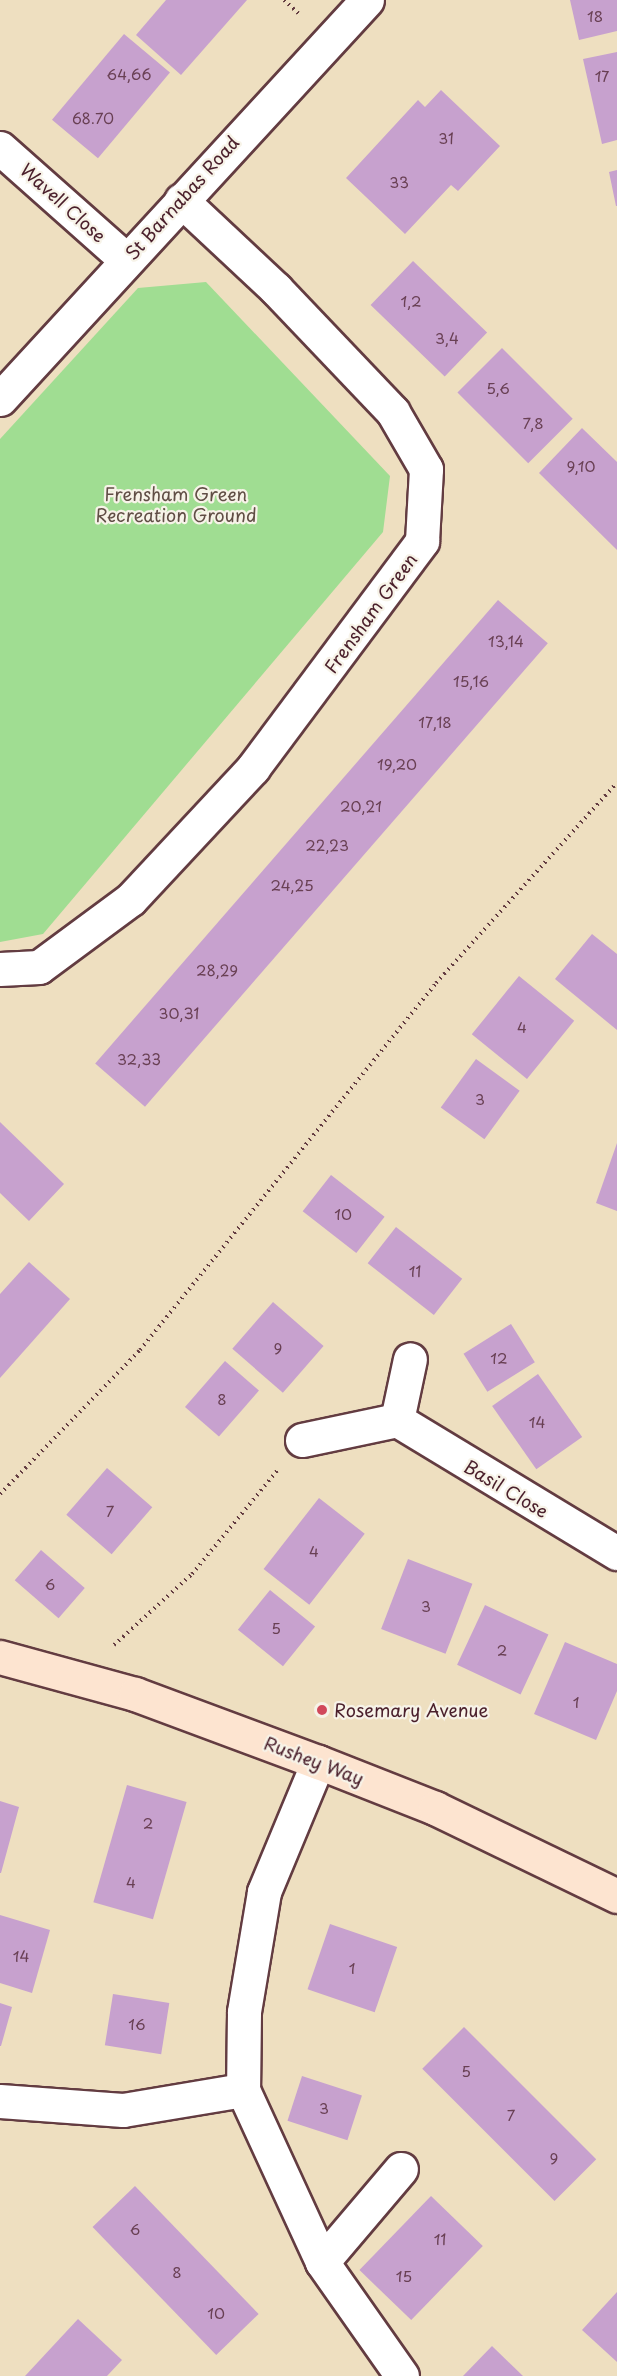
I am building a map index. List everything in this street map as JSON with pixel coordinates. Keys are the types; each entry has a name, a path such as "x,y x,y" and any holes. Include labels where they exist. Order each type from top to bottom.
{"street":[{"name":"St Barnabas Road","path":"0,399 367,0"},
{"name":"Wavell Close","path":"0,148 126,260"},
{"name":"Frensham Green","path":"0,969 39,967 130,899 254,768 422,542 426,469 393,412 276,288 181,200"},
{"path":"302,1440 398,1420 410,1359"},
{"name":"Basil Close","path":"398,1420 617,1553"},
{"name":"Rushey Way","path":"0,1657 135,1694 318,1762 435,1808 617,1896"},
{"path":"318,1762 264,1892 244,2012 243,2090 322,2262 402,2376"},
{"path":"0,2101 123,2110 243,2090"},
{"path":"322,2262 401,2169"}],"path":[{"path":"0,1494 140,1350 436,983 617,783"},
{"path":"114,1645 192,1574 302,1440"}],"green space":[{"name":"Frensham Green Recreation Ground","path":"206,282 390,476 383,532 43,934 0,942 0,439 138,288"}],"building":[{"path":"166,0 247,0 181,75 136,35"},
{"path":"570,0 617,0 617,31 579,40"},
{"path":"124,34 170,73 98,158 52,120"},
{"path":"617,52 617,140 602,144 583,59"},
{"path":"441,90 500,146 458,191 451,185 405,234 346,178 418,100 425,107"},
{"path":"617,170 617,206 616,206 609,172"},
{"path":"413,261 487,333 445,376 371,305"},
{"path":"502,348 573,419 528,463 457,393"},
{"path":"582,428 617,462 617,550 539,473"},
{"path":"498,600 548,643 145,1107 95,1063"},
{"path":"592,934 617,954 617,1030 555,979"},
{"path":"519,976 574,1021 527,1079 472,1034"},
{"path":"476,1059 520,1091 484,1139 441,1108"},
{"path":"0,1122 64,1184 29,1221 0,1193"},
{"path":"617,1143 617,1211 596,1203"},
{"path":"331,1175 385,1217 356,1253 303,1211"},
{"path":"396,1227 462,1279 434,1315 368,1263"},
{"path":"29,1262 70,1299 0,1378 0,1294"},
{"path":"273,1302 324,1346 283,1393 232,1349"},
{"path":"511,1324 535,1362 487,1392 464,1354"},
{"path":"225,1361 259,1391 219,1437 185,1407"},
{"path":"538,1374 582,1437 536,1469 492,1406"},
{"path":"107,1468 152,1507 112,1554 66,1515"},
{"path":"319,1498 365,1534 309,1605 264,1569"},
{"path":"41,1550 85,1588 59,1618 15,1580"},
{"path":"408,1559 472,1584 446,1654 381,1629"},
{"path":"270,1590 315,1627 283,1666 238,1630"},
{"path":"485,1605 548,1635 521,1694 457,1665"},
{"path":"565,1642 617,1664 617,1691 596,1740 534,1714"},
{"path":"127,1785 187,1802 153,1919 93,1902"},
{"path":"0,1801 19,1807 1,1873 0,1873"},
{"path":"0,1915 50,1930 32,1993 0,1983"},
{"path":"330,1924 397,1947 375,2012 308,1989"},
{"path":"113,1994 169,2003 161,2054 105,2045"},
{"path":"0,2003 12,2007 1,2046 0,2046"},
{"path":"464,2027 596,2159 555,2201 422,2069"},
{"path":"302,2076 362,2095 347,2140 287,2121"},
{"path":"135,2186 259,2314 216,2355 93,2227"},
{"path":"431,2196 483,2246 411,2320 359,2270"},
{"path":"617,2292 617,2362 582,2330"},
{"path":"78,2319 122,2360 107,2376 25,2376"},
{"path":"492,2346 523,2376 463,2376"}],"place":[{"name":"Rosemary Avenue","path":"322,1710"}]}
